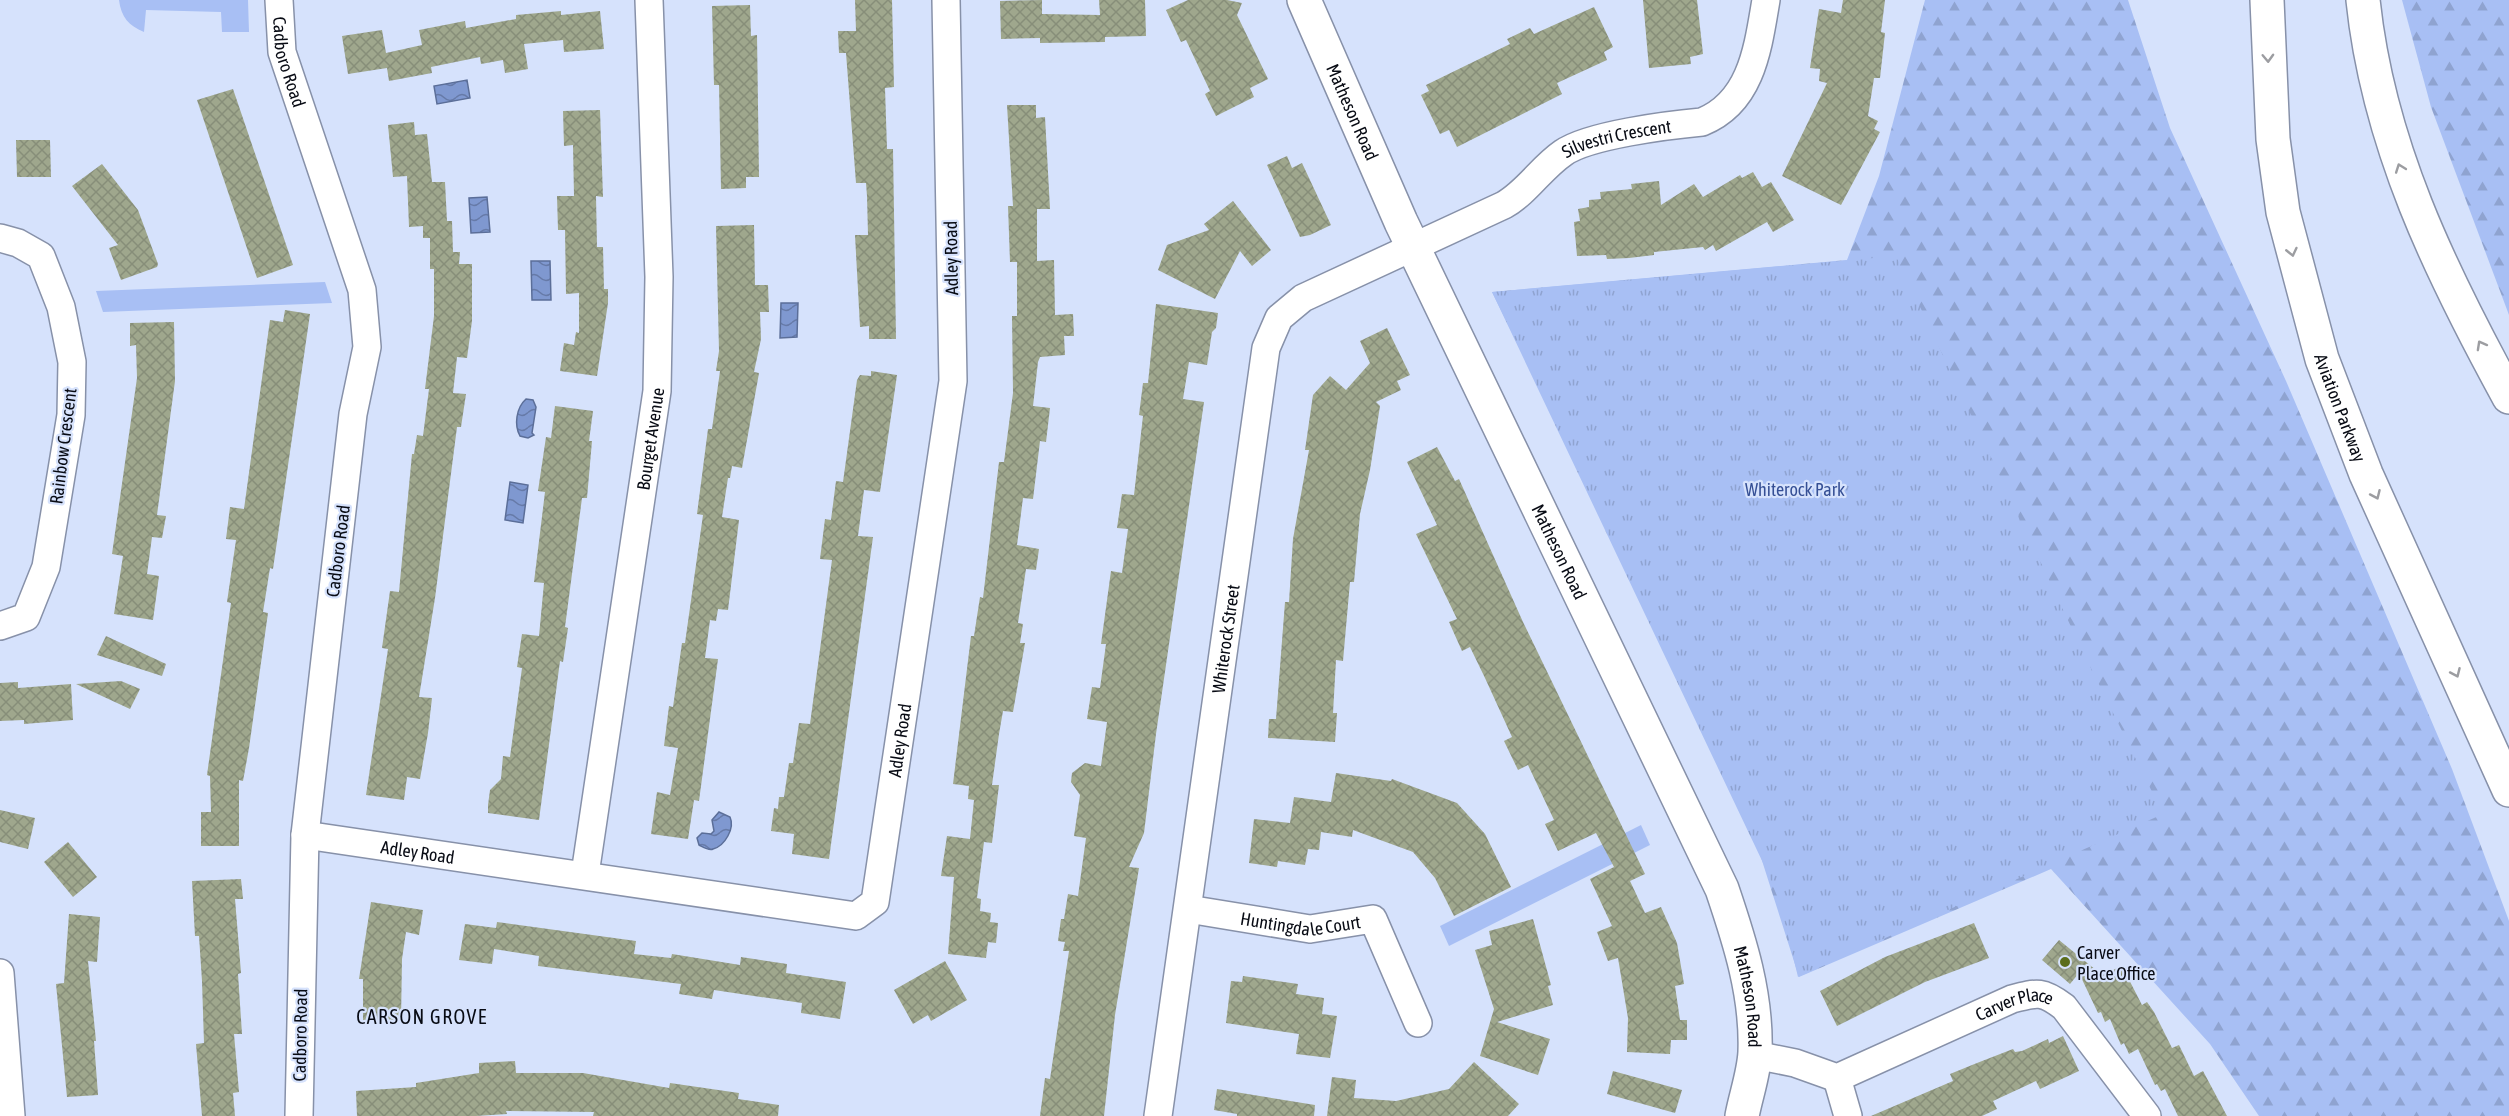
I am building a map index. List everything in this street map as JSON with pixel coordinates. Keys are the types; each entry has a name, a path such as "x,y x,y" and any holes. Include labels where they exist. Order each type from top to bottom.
{"main road":[{"name":"Matheson Road","path":"1304,0 1393,204 1722,889 1746,962 1754,1024 1755,1055 1742,1116"},
{"name":"Aviation Parkway","path":"2267,0 2273,139 2283,212 2322,359 2366,474 2509,790"},
{"path":"2363,0 2370,54 2385,119 2406,183 2448,284 2509,397"}],"street":[{"name":"Cadboro Road","path":"279,0 282,52 362,290 367,347 353,414 305,835 299,1116"},
{"name":"Bourget Avenue","path":"585,874 657,391 659,277 649,0"},
{"name":"Adley Road","path":"305,835 585,874 856,916 875,902 953,381 946,0"},
{"name":"Silvestri Crescent","path":"1414,245 1510,201 1565,152 1584,143 1702,122 1715,117 1732,102 1744,85 1756,56 1766,0"},
{"name":"Rainbow Crescent","path":"0,238 18,243 41,256 62,307 72,362 71,415 46,567 26,617 0,626"},
{"name":"Whiterock Street","path":"1158,1116 1266,348 1279,318 1303,298 1414,245"},
{"name":"Huntingdale Court","path":"1188,909 1310,928 1373,919 1418,1023"},
{"path":"0,973 11,1116"},
{"name":"Carver Place","path":"1837,1078 2012,999 2032,993 2047,994 2064,1007 2147,1116"},
{"path":"1755,1055 1795,1063 1837,1078 1848,1116"}],"green space":[{"path":"119,0 248,0 249,32 222,32 221,12 146,10 144,32 127,20"},
{"path":"1925,0 2128,0 2170,128 2286,381 2452,769 2509,921 2509,1116 2259,1116 2210,1044 2051,869 1799,977 1744,804 1492,292 1847,260 1879,176"},
{"path":"2402,0 2509,0 2509,315 2431,107"},
{"name":"Whiterock Park","path":"1896,256 2082,650 2163,814 1798,977 1780,903 1765,867 1492,292"},
{"path":"325,282 332,303 103,312 96,291"},
{"path":"1641,825 1650,845 1449,946 1440,926"}],"water":[{"path":"467,80 470,98 437,104 434,86"},
{"path":"487,197 490,232 471,233 469,198"},
{"path":"531,261 550,261 551,300 532,300"},
{"path":"781,303 798,303 797,337 780,338"},
{"path":"526,399 533,400 536,407 532,433 534,435 528,438 520,436 517,422 518,412"},
{"path":"510,482 528,485 523,523 505,520"},
{"path":"719,812 730,817 730,831 721,844 708,849 699,845 697,838 702,833 711,834 714,831 712,820"}],"building":[{"path":"855,0 892,0 894,87 885,88 887,149 893,149 896,339 869,339 869,326 860,327 855,235 868,235 867,196 866,183 856,183 846,53 839,53 838,31 856,31"},
{"path":"1042,0 1042,14 1100,15 1099,0 1145,0 1146,36 1105,37 1105,42 1040,43 1040,38 1001,39 1000,1"},
{"path":"1188,0 1227,0 1242,3 1237,15 1268,79 1250,88 1254,97 1216,116 1205,94 1210,91 1186,40 1181,42 1166,10"},
{"path":"1643,0 1697,0 1703,54 1690,57 1691,64 1649,68"},
{"path":"1843,0 1885,0 1881,32 1885,33 1880,78 1874,78 1868,116 1878,121 1874,129 1880,132 1841,205 1782,176 1827,83 1819,81 1820,69 1810,68 1819,9 1841,13"},
{"path":"750,5 751,36 757,35 759,177 746,177 746,188 721,189 719,85 714,85 712,6"},
{"path":"1594,7 1613,47 1604,52 1607,60 1557,83 1562,94 1457,147 1449,130 1440,134 1421,95 1429,91 1426,85 1510,44 1507,39 1530,28 1534,34"},
{"path":"561,11 561,15 600,11 604,49 564,52 563,40 524,44 528,69 505,73 503,60 481,64 480,57 431,67 432,73 389,81 387,68 348,74 342,36 382,30 386,53 422,45 419,30 465,21 466,28 516,19 516,15"},
{"path":"233,89 293,265 257,278 197,100"},
{"path":"1007,105 1036,105 1036,118 1045,117 1050,209 1037,209 1037,261 1054,260 1055,315 1073,314 1074,336 1064,336 1065,355 1040,357 1038,362 1033,406 1050,408 1046,442 1040,441 1033,499 1023,498 1017,545 1039,549 1036,570 1026,569 1018,623 1023,624 1020,643 1025,643 1013,712 1003,711 999,734 992,785 999,785 992,843 984,842 977,898 981,899 980,911 991,913 990,922 998,923 996,943 988,942 986,958 948,954 954,877 941,876 947,836 970,839 974,800 968,799 969,786 953,784 971,636 974,636 980,597 983,598 999,462 1004,462 1013,393 1012,316 1017,316 1017,262 1010,262 1008,206 1013,206"},
{"path":"600,110 603,197 596,196 597,247 603,247 604,289 608,289 608,303 597,376 560,371 564,343 574,345 576,332 579,333 579,293 566,294 565,230 558,230 557,196 574,196 573,145 564,146 563,111"},
{"path":"414,122 415,135 427,134 432,182 445,182 447,221 452,221 453,252 460,252 459,264 472,264 472,321 467,358 457,357 453,393 466,394 461,427 457,427 435,598 419,697 432,698 428,733 420,779 407,777 404,800 366,795 388,649 382,648 390,591 399,592 412,454 414,454 417,435 423,436 429,389 425,389 434,316 434,269 430,269 430,238 423,238 423,226 409,227 407,176 393,177 388,125"},
{"path":"16,140 50,140 51,177 17,177"},
{"path":"1287,156 1292,168 1302,163 1331,225 1310,235 1300,237 1267,165"},
{"path":"102,164 138,210 158,264 157,267 121,280 109,248 118,245 72,186"},
{"path":"1753,172 1762,187 1771,182 1794,220 1773,232 1767,222 1716,251 1713,245 1705,250 1703,247 1654,252 1654,255 1629,258 1607,259 1606,255 1577,256 1574,222 1580,221 1578,209 1589,207 1589,200 1601,199 1600,192 1632,189 1631,184 1659,181 1661,205 1694,184 1703,197 1740,175 1742,178"},
{"path":"1233,201 1271,250 1252,266 1240,251 1215,299 1158,270 1167,245 1209,230 1204,224"},
{"path":"754,225 755,285 768,285 769,312 760,312 761,339 754,372 759,373 742,468 732,466 722,517 739,520 728,610 718,609 716,621 710,620 705,658 718,659 699,801 694,800 688,839 651,834 657,792 670,795 678,748 664,746 669,706 673,707 682,643 685,643 703,515 697,514 708,429 712,429 720,371 716,371 719,351 716,226"},
{"path":"1156,304 1218,313 1216,328 1212,332 1207,365 1189,362 1183,399 1204,402 1144,833 1129,867 1139,868 1115,1015 1104,1116 1040,1116 1045,1078 1050,1079 1069,951 1063,951 1065,942 1058,941 1061,919 1064,919 1068,894 1078,896 1086,838 1074,836 1080,795 1071,782 1072,773 1085,763 1101,766 1107,722 1087,719 1092,687 1100,688 1106,644 1101,644 1111,571 1122,573 1128,529 1117,528 1122,494 1134,495 1143,416 1139,415 1143,383 1148,383"},
{"path":"285,310 310,314 273,569 270,568 263,612 268,613 249,748 243,781 239,780 239,846 201,846 201,812 211,812 210,776 207,775 231,603 227,602 236,540 226,539 230,507 244,509 270,320 283,322"},
{"path":"174,322 175,381 157,515 166,516 162,538 152,537 147,574 159,576 153,620 114,614 123,556 112,554 137,378 136,345 130,346 130,323"},
{"path":"1387,328 1410,375 1397,381 1401,390 1376,402 1380,406 1370,470 1360,514 1354,582 1350,582 1343,661 1336,660 1333,713 1337,713 1335,742 1268,738 1269,719 1276,719 1285,602 1289,602 1293,539 1309,450 1305,450 1313,395 1330,376 1346,390 1370,363 1360,341"},
{"path":"871,371 897,375 880,492 864,490 858,536 873,537 829,859 792,854 794,834 771,831 774,808 778,809 779,797 784,797 789,763 793,763 799,723 810,724 832,560 820,559 825,519 831,520 836,481 843,482 857,380 860,375 871,376"},
{"path":"555,406 593,411 589,441 592,441 587,498 582,498 565,627 568,628 563,662 560,661 539,820 488,813 488,805 490,790 501,779 503,756 510,757 522,668 517,667 522,634 539,636 544,583 534,582 545,492 538,491 546,437 551,438"},
{"path":"1437,447 1455,481 1459,479 1523,622 1645,874 1630,881 1645,913 1661,907 1677,943 1684,984 1675,986 1680,1020 1687,1020 1687,1040 1671,1040 1670,1054 1627,1052 1628,1018 1618,958 1608,961 1597,932 1612,926 1590,879 1614,867 1596,833 1558,851 1545,824 1554,820 1528,765 1518,770 1504,741 1512,737 1485,678 1470,647 1462,651 1449,622 1457,619 1416,534 1437,525 1407,462"},
{"path":"106,636 166,664 162,676 97,655"},
{"path":"121,681 140,689 130,709 76,684"},
{"path":"18,682 18,688 71,684 73,720 24,724 24,720 0,721 0,683"},
{"path":"1336,773 1391,781 1392,779 1457,803 1485,834 1511,887 1454,916 1435,878 1413,852 1353,830 1352,837 1321,832 1319,850 1308,849 1305,865 1278,861 1277,867 1249,863 1254,819 1290,823 1294,797 1331,802"},
{"path":"0,810 35,818 28,849 0,842"},
{"path":"68,842 97,877 73,897 44,862"},
{"path":"241,879 243,899 235,899 241,973 238,974 242,1034 234,1034 239,1092 233,1093 235,1116 202,1116 196,1044 204,1043 202,981 199,936 195,936 192,881"},
{"path":"371,902 423,910 419,935 406,932 402,959 401,1021 363,1021 363,979 359,979"},
{"path":"69,914 100,917 97,962 88,961 96,1041 94,1041 98,1095 67,1097 56,984 64,983"},
{"path":"1533,919 1551,985 1548,986 1553,1005 1497,1022 1550,1039 1538,1075 1480,1056 1494,1009 1475,950 1492,945 1489,931"},
{"path":"497,922 636,941 634,954 671,958 672,954 740,965 741,957 787,964 786,973 846,982 840,1019 801,1013 802,1003 714,990 712,999 679,994 681,984 538,966 539,956 494,949 492,964 459,960 465,924 496,928"},
{"path":"1974,923 1989,958 1925,982 1837,1026 1820,991 1885,957"},
{"path":"2059,940 2102,975 2122,966 2142,1005 2147,1002 2154,1012 2172,1048 2179,1045 2194,1076 2203,1071 2227,1116 2178,1116 2165,1089 2161,1091 2157,1084 2155,1085 2138,1049 2129,1054 2124,1043 2121,1045 2110,1019 2105,1022 2101,1012 2098,1013 2079,973 2070,984 2042,960"},
{"path":"945,961 967,1000 931,1021 928,1015 913,1024 894,990"},
{"path":"1243,976 1298,984 1296,994 1324,998 1322,1014 1337,1016 1330,1058 1296,1054 1299,1034 1226,1023 1231,981 1242,982"},
{"path":"2063,1036 2079,1071 2040,1089 2036,1081 1993,1101 1997,1109 1982,1116 1871,1116 1953,1081 1950,1074 2013,1049 2015,1052 2022,1051 2048,1039 2049,1043"},
{"path":"515,1061 516,1073 583,1073 669,1088 670,1083 739,1093 738,1099 779,1105 778,1116 593,1116 594,1112 506,1111 507,1114 476,1116 357,1116 356,1091 416,1087 416,1083 479,1073 479,1063"},
{"path":"1474,1062 1519,1104 1508,1116 1327,1116 1332,1077 1356,1080 1354,1098 1396,1101 1449,1089"},
{"path":"1613,1071 1682,1090 1675,1113 1607,1094"},
{"path":"1217,1089 1315,1105 1314,1116 1237,1116 1237,1114 1214,1110"}],"place":[{"name":"Carver Place Office","path":"2065,962"}],"district":[{"name":"CARSON GROVE","path":"422,1016"}]}
